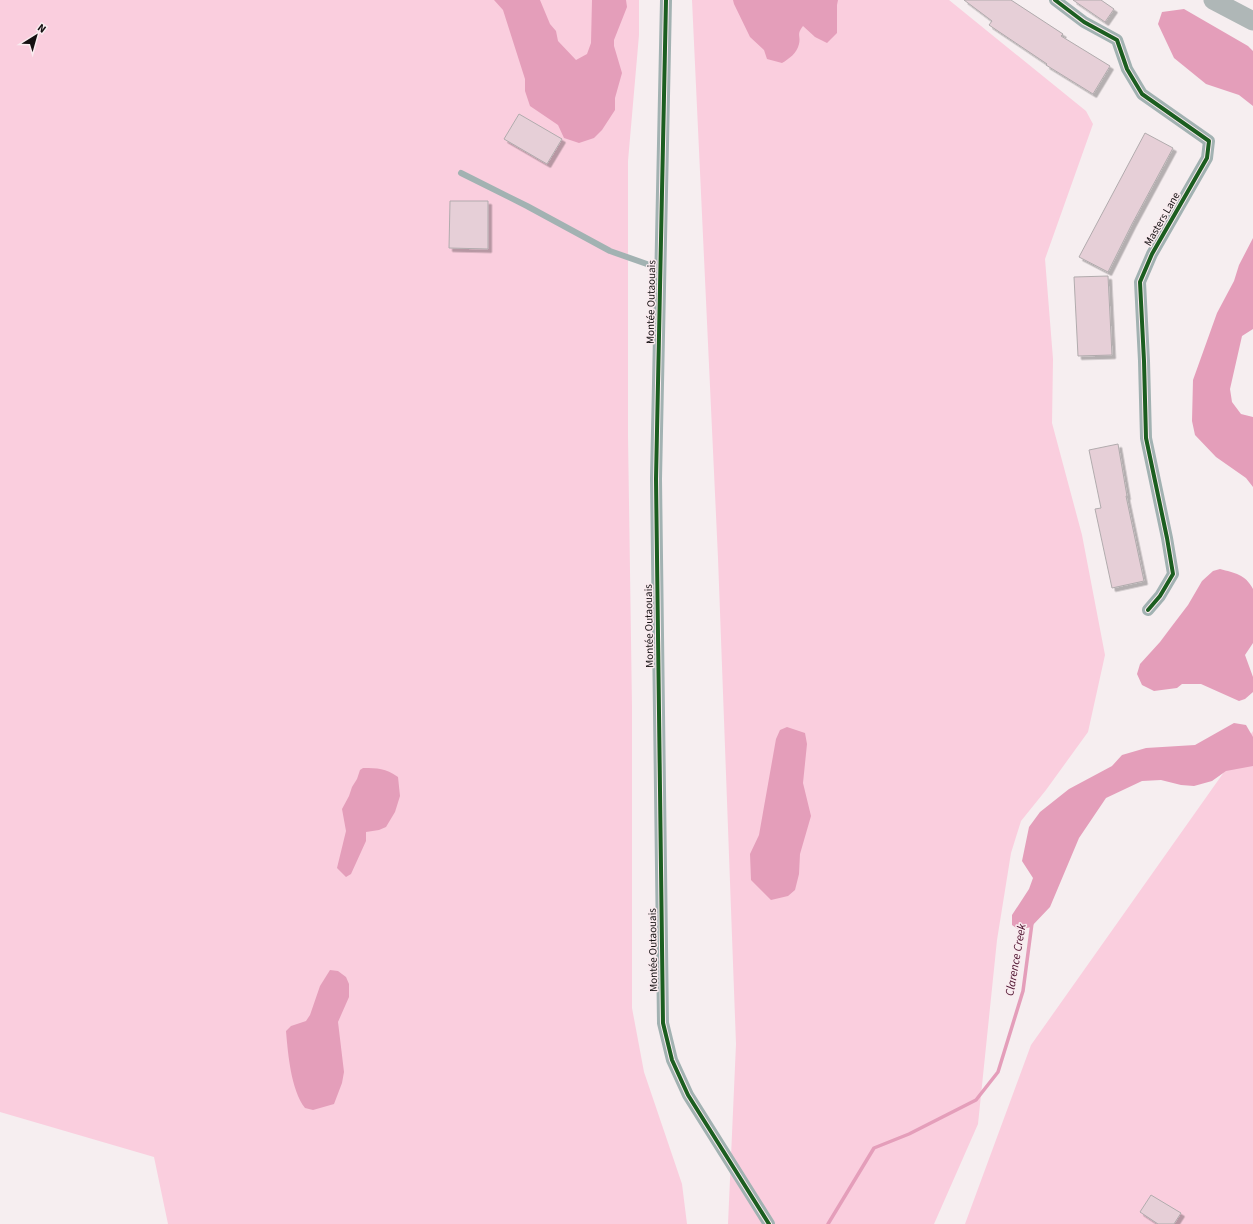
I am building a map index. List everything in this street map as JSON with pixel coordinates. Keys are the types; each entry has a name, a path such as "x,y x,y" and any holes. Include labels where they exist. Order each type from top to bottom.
{"main road":[{"path":"1213,0 1253,21"}],"street":[{"name":"Montée Outaouais","path":"666,0 656,479 663,1023 672,1060 688,1095 769,1224"},
{"name":"Masters Lane","path":"1055,0 1084,22 1117,40 1127,69 1142,94 1208,141 1207,158 1152,254 1140,282 1146,438 1173,574 1160,596 1148,610"}],"lane":[{"path":"461,173 527,206 610,251 661,269"}],"shaded area":[{"path":"0,0 639,0 639,35 628,161 628,436 632,706 632,1008 644,1072 682,1184 687,1224 168,1224 154,1157 0,1112"},
{"path":"494,0 540,0 550,24 556,31 558,41 576,60 587,54 591,43 592,0 626,0 627,7 614,40 614,46 622,73 615,98 615,110 602,130 594,138 579,143 564,138 558,125 530,106 525,91 525,79 503,10"},
{"path":"692,0 949,0 1086,111 1093,124 1045,259 1053,359 1052,423 1082,535 1105,655 1088,732 1046,790 1021,821 1011,853 997,940 978,1124 934,1224 728,1224 736,1044 718,558"},
{"path":"733,0 838,0 837,33 827,43 815,37 803,26 799,33 798,47 787,60 782,63 767,59 764,50 750,37"},
{"path":"1184,9 1248,46 1253,51 1253,106 1239,95 1206,84 1174,58 1158,24 1162,12"},
{"path":"1253,238 1253,329 1242,336 1230,389 1232,402 1241,414 1253,417 1253,487 1246,478 1216,457 1195,435 1192,421 1193,380 1217,313 1234,281 1239,265"},
{"path":"1220,569 1243,577 1253,589 1253,643 1245,655 1253,677 1253,692 1245,699 1239,701 1201,684 1182,684 1177,688 1154,691 1142,685 1137,674 1140,664 1160,642 1188,605 1202,581 1213,571"},
{"path":"1234,723 1246,725 1253,737 1253,766 1226,771 1212,781 1194,786 1181,785 1161,780 1142,781 1106,798 1079,838 1050,907 1031,927 1019,930 1012,925 1012,915 1029,889 1033,878 1022,861 1029,827 1040,812 1069,789 1112,766 1122,755 1146,748 1195,745"},
{"path":"787,727 805,733 807,744 803,783 811,816 800,854 799,874 795,890 788,896 771,900 751,880 750,854 759,835 776,739 780,730"},
{"path":"1253,731 1253,1224 965,1224 1031,1045"},
{"path":"363,768 381,769 398,777 400,796 395,812 386,827 379,830 366,832 366,841 351,874 346,877 337,868 346,831 342,809 360,770"},
{"path":"330,970 338,971 346,977 349,984 349,997 338,1022 344,1072 342,1083 334,1104 313,1110 305,1108 296,1092 291,1071 286,1031 291,1026 306,1021 310,1015 320,986"}],"building":[{"path":"964,0 1011,0 1063,34 1061,36 1110,66 1093,94 1046,65 1047,64 989,25 992,21"},
{"path":"1073,0 1101,0 1114,9 1105,22"},
{"path":"519,114 562,139 547,164 504,139"},
{"path":"1145,133 1173,148 1108,272 1079,257"},
{"path":"450,201 488,201 488,249 449,248"},
{"path":"1108,276 1112,355 1078,356 1074,277"},
{"path":"1118,444 1126,496 1144,581 1112,588 1095,509 1101,508 1089,450"},
{"path":"1151,1195 1181,1213 1174,1224 1158,1224 1140,1212"}],"waterway":[{"name":"Clarence Creek","path":"828,1224 874,1148 909,1134 976,1100 998,1072 1023,991 1032,923"}],"cycle path":[{"path":"666,0 656,479 663,1023 672,1060 688,1095 769,1224"},
{"path":"1055,0 1084,22 1117,40 1127,69 1142,94 1209,141 1207,158 1152,254 1140,282 1146,438 1173,574 1160,596 1148,610"}]}
